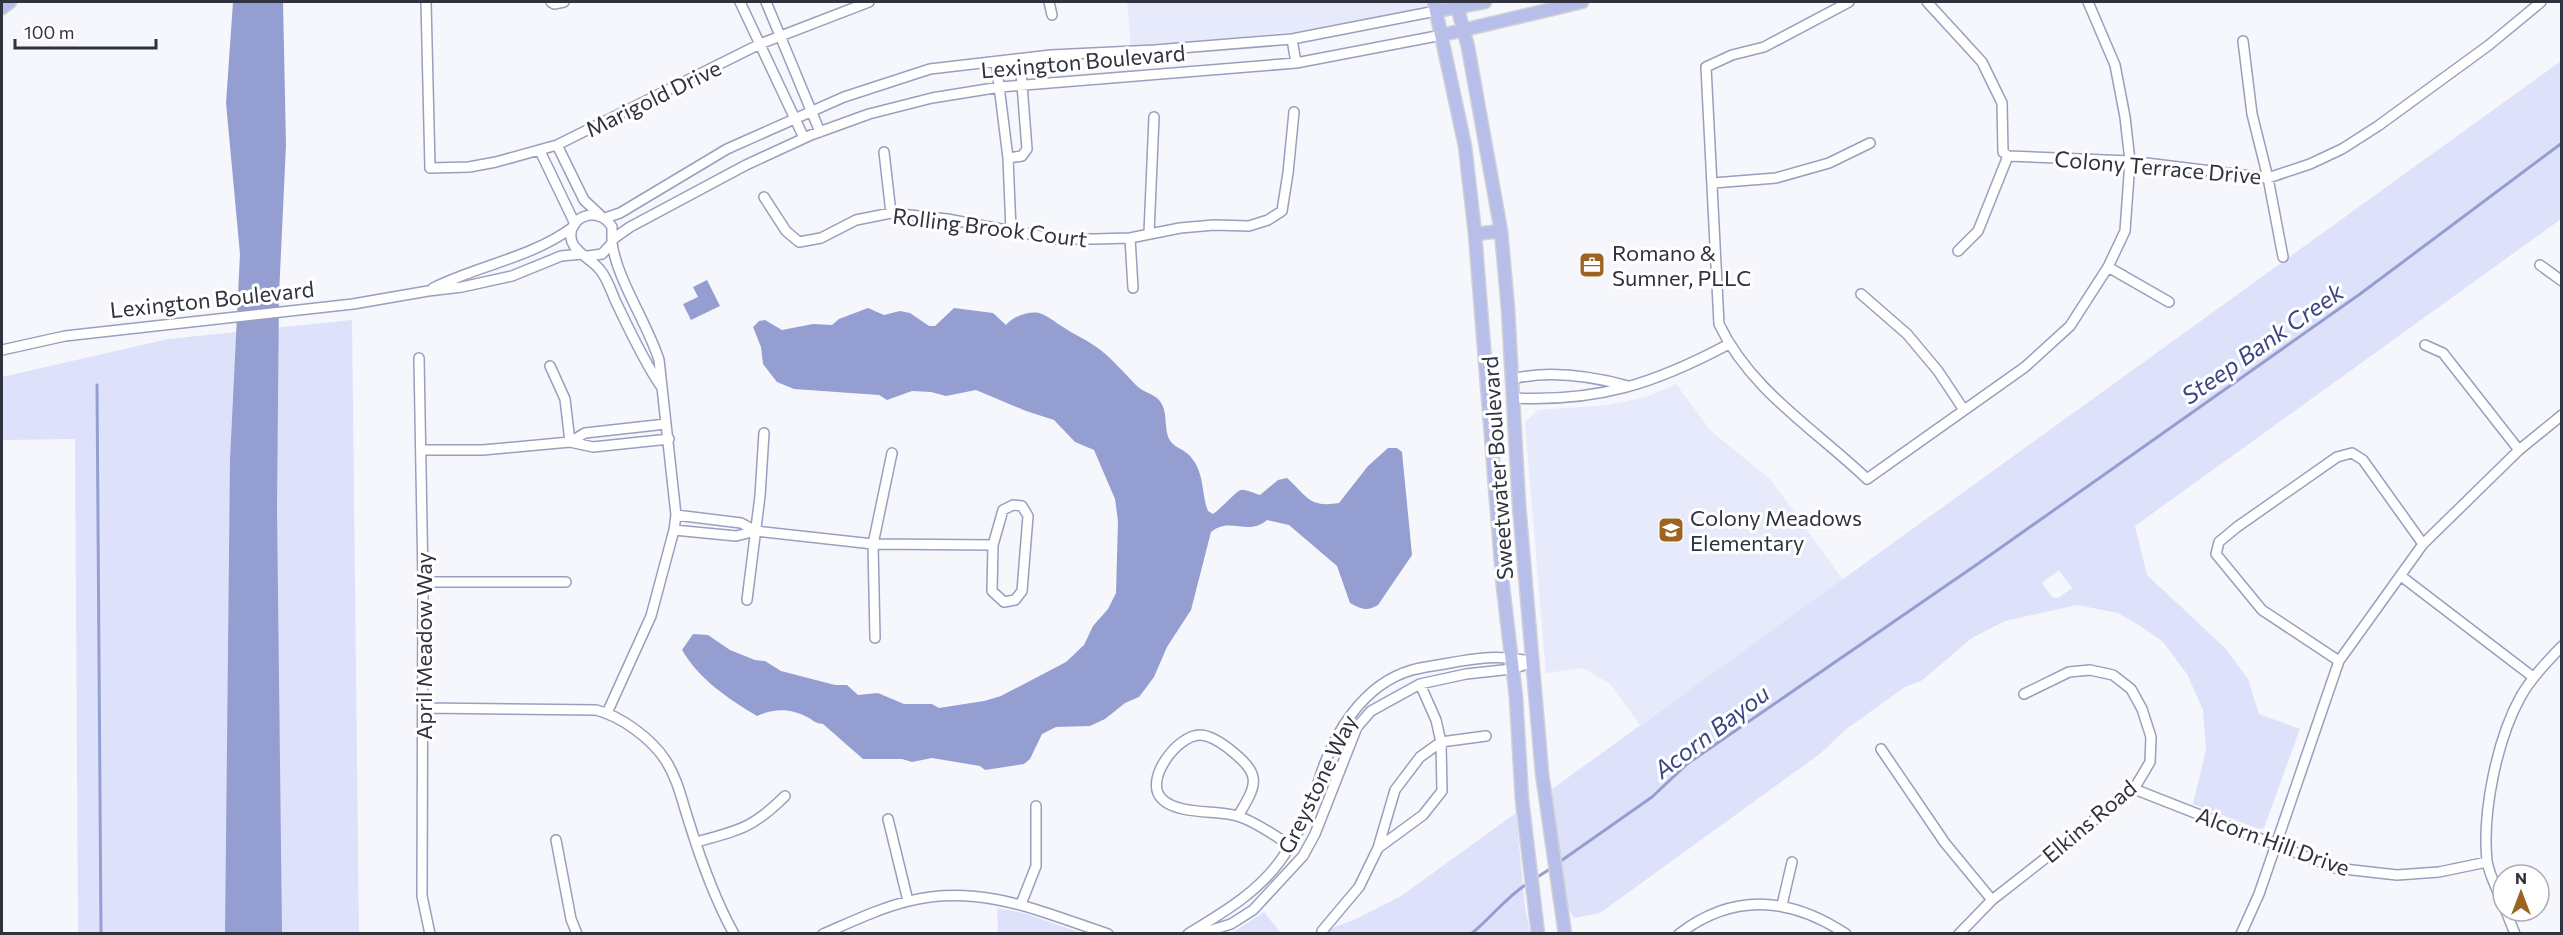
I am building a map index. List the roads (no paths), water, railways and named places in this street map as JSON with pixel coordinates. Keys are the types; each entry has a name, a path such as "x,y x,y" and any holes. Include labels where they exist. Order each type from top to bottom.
{"main road":[{"path":"2,8 10,2"},
{"name":"Lexington Boulevard","path":"1435,6 1485,2"},
{"name":"Lexington Boulevard","path":"1442,35 1582,2"},
{"name":"Sweetwater Boulevard","path":"1457,4 1501,231 1519,505 1533,662 1548,814 1560,917 1564,933"},
{"name":"Sweetwater Boulevard","path":"1435,6 1465,146 1475,234 1526,831 1537,932"},
{"path":"1475,234 1501,231"},
{"path":"1490,391 1512,380"},
{"path":"1490,391 1513,398"}],"street":[{"name":"Marigold Drive","path":"426,2 430,168 478,165 557,146 760,44 869,2"},
{"path":"551,2 554,4 564,2"},
{"path":"740,2 804,138"},
{"path":"766,2 820,132"},
{"path":"1049,2 1052,15"},
{"path":"1850,2 1764,47 1706,67 1719,324 1729,344 1770,395 1867,479 2025,367 2070,326 2108,267 2125,231 2130,161 2115,65 2088,2"},
{"path":"1928,2 1982,62 2002,103 2003,152 2008,156 1978,231 1958,251"},
{"name":"Colony Terrace Drive","path":"2008,156 2130,161 2268,178 2310,164 2342,149 2369,132 2489,45 2541,2"},
{"name":"Lexington Boulevard","path":"602,217 620,213 727,149 795,118 930,69 1051,55 1155,51 1292,39 1435,6"},
{"name":"Lexington Boulevard","path":"613,241 630,227 804,138 869,114 932,98 1000,87 1296,63 1442,35"},
{"path":"1292,39 1296,63"},
{"path":"2243,41 2252,114 2268,178 2283,257"},
{"path":"1008,158 1022,156 1027,149 1020,59"},
{"path":"996,62 1008,158 1011,230"},
{"name":"Rolling Brook Court","path":"764,197 786,231 799,242 821,238 856,220 891,213 1011,230 1056,239 1130,238 1149,233 1214,225 1249,226 1268,220 1282,211 1294,112"},
{"path":"1149,233 1154,117"},
{"path":"1713,183 1776,178 1829,163 1870,143"},
{"path":"557,146 584,200 612,227 617,263 653,339 659,360 676,515 651,616 607,713"},
{"path":"540,151 574,225 572,242 601,271 646,364 662,387"},
{"path":"884,152 891,213"},
{"path":"574,225 583,216 602,217"},
{"name":"Lexington Boulevard","path":"428,291 457,276 545,246 574,225"},
{"path":"1130,238 1133,288"},
{"path":"585,255 602,254 613,241"},
{"name":"Lexington Boulevard","path":"2,350 65,336 371,302 487,283 534,268 561,256 585,255"},
{"path":"2540,265 2562,281"},
{"path":"2108,267 2169,302"},
{"path":"1861,294 1907,334 1938,370 1964,410"},
{"path":"1513,398 1553,400 1614,392 1681,370 1729,344"},
{"path":"2425,345 2444,353 2519,450"},
{"name":"April Meadow Way","path":"419,358 423,582 422,896 430,933"},
{"path":"550,366 565,399 570,442"},
{"path":"1512,380 1524,376 1567,375 1628,386"},
{"path":"2241,933 2259,894 2339,661 2423,544 2519,450 2562,415"},
{"path":"570,442 585,433 666,424"},
{"path":"747,600 756,531 764,433"},
{"path":"422,450 483,450 570,442 593,447 669,439"},
{"path":"875,639 873,544 892,453"},
{"path":"2339,661 2262,610 2216,554 2219,542 2337,457 2352,453 2363,460 2423,544"},
{"path":"1013,505 1022,506 1028,516 1022,591 1015,600 1004,602 992,591 993,546 1003,510 1013,505"},
{"path":"676,515 741,523 756,531"},
{"path":"674,530 736,536 756,531 873,544 993,546"},
{"path":"2401,576 2533,677"},
{"path":"423,582 566,582"},
{"path":"2491,872 2487,862 2487,826 2493,778 2509,723 2521,696 2533,677 2562,646"},
{"name":"Greystone Way","path":"1188,933 1243,899 1271,873 1290,844 1316,795 1319,779 1335,741 1356,707 1373,691 1412,670 1468,660 1533,662"},
{"name":"Greystone Way","path":"1199,933 1231,924 1252,909 1303,856 1316,834 1357,728 1371,711 1420,684 1511,662"},
{"name":"Elkins Road","path":"1959,933 1992,900 2134,789 2150,762 2151,737 2142,709 2131,689 2113,675 2090,670 2069,672 2024,694"},
{"path":"1378,848 1423,815 1442,790 1441,742 1436,720 1420,684"},
{"path":"423,708 575,708 607,713 646,738 665,760 676,780 710,886 734,933"},
{"path":"1238,816 1252,793 1252,774 1247,763 1210,737 1199,735 1189,737 1174,747 1158,773 1156,790 1162,799 1172,806 1238,816 1290,844"},
{"path":"1322,932 1359,887 1378,848 1395,790 1420,757 1441,742 1486,736"},
{"path":"1881,749 1945,843 1992,900"},
{"path":"1319,779 1333,786"},
{"name":"Alcorn Hill Drive","path":"2134,789 2335,868 2357,872 2407,874 2439,872 2487,862"},
{"path":"696,842 745,828 769,812 785,796"},
{"path":"1021,904 1036,866 1036,806"},
{"path":"888,819 908,901"},
{"path":"556,840 571,919 577,933"},
{"path":"1782,905 1792,862"},
{"path":"823,933 908,901 935,896 970,895 1021,904 1108,933"},
{"path":"1243,899 1252,909"},
{"path":"1679,933 1714,912 1751,903 1782,905 1821,917 1846,933"}],"water":[{"path":"233,2 283,2 286,145 279,295 277,508 282,933 225,934 230,460 240,254 226,103"},
{"path":"707,280 720,306 691,320 683,304 698,297 693,287"},
{"path":"868,308 884,315 900,311 910,313 929,326 935,326 954,308 993,313 1006,325 1016,317 1030,313 1039,313 1048,317 1101,350 1138,387 1158,399 1164,409 1168,437 1195,462 1208,511 1213,514 1241,490 1260,495 1278,480 1287,478 1304,495 1315,502 1339,503 1368,466 1388,448 1397,448 1402,452 1412,555 1378,605 1364,609 1350,603 1337,566 1289,525 1267,520 1253,527 1218,528 1211,532 1191,610 1167,647 1154,677 1139,697 1125,703 1105,719 1090,726 1056,727 1042,734 1030,759 1024,764 985,770 980,766 932,758 912,762 902,759 863,759 823,724 796,712 783,710 757,716 715,688 689,661 682,650 693,634 708,635 730,650 755,660 765,661 781,671 835,685 847,685 858,695 878,693 904,704 932,704 939,708 1001,696 1066,662 1084,645 1093,626 1108,609 1116,593 1118,521 1115,499 1094,450 1075,442 1054,420 976,390 946,396 912,391 887,400 879,395 794,389 777,382 763,364 761,347 753,327 759,321 765,320 782,330 813,324 832,325 839,319"}],"waterway":[{"name":"Steep Bank Creek","path":"1558,863 1652,797 1687,764 1979,563 2360,294 2562,143"},
{"path":"97,385 101,934"},
{"name":"Acorn Bayou","path":"1536,878 1553,867"},
{"name":"Acorn Bayou","path":"1471,934 1528,883"}],"place":[{"name":"Romano & Sumner, PLLC","path":"1592,265"},
{"name":"Colony Meadows Elementary","path":"1671,530"}]}
